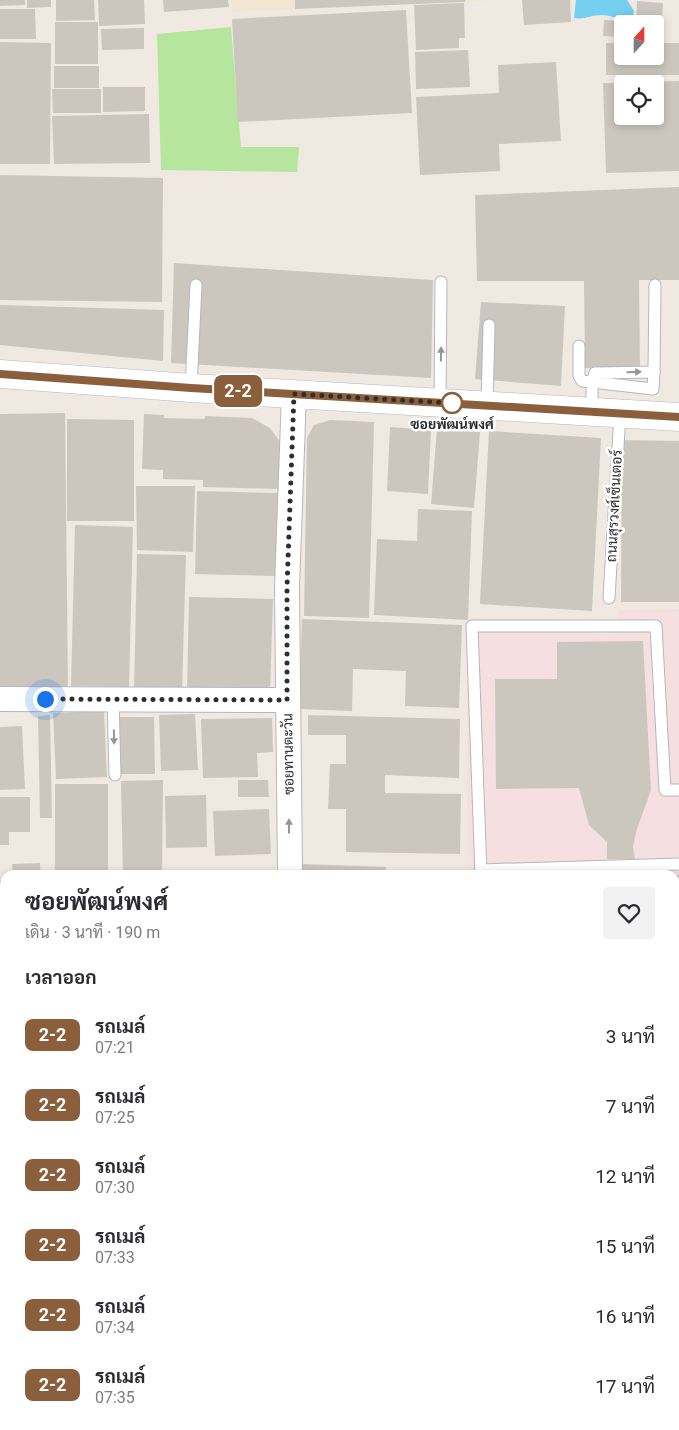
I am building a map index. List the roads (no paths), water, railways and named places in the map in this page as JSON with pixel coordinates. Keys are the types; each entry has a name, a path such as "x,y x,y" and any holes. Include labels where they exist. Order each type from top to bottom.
{"main road":[{"path":"0,374 191,388 679,417"}],"street":[{"name":"ซอยทานตะวัน","path":"290,870 287,587 294,394"},
{"path":"0,699 287,700"}],"lane":[{"path":"440,403 441,282"},
{"path":"191,388 196,285"},
{"path":"579,346 580,380 654,389 655,285"},
{"path":"486,405 489,326"},
{"path":"592,411 592,382 595,373 654,372"},
{"name":"ถนนสุรวงศ์เซ็นเตอร์","path":"609,598 620,413"},
{"path":"481,870 472,626 656,626 665,790 679,790"},
{"path":"113,699 115,775"},
{"path":"547,870 679,864"}],"water":[{"path":"576,0 627,0 634,11 633,15 614,15 614,17 602,15 574,18"}],"place":[{"name":"ซอยพัฒน์พงศ์","path":"452,403"}]}
